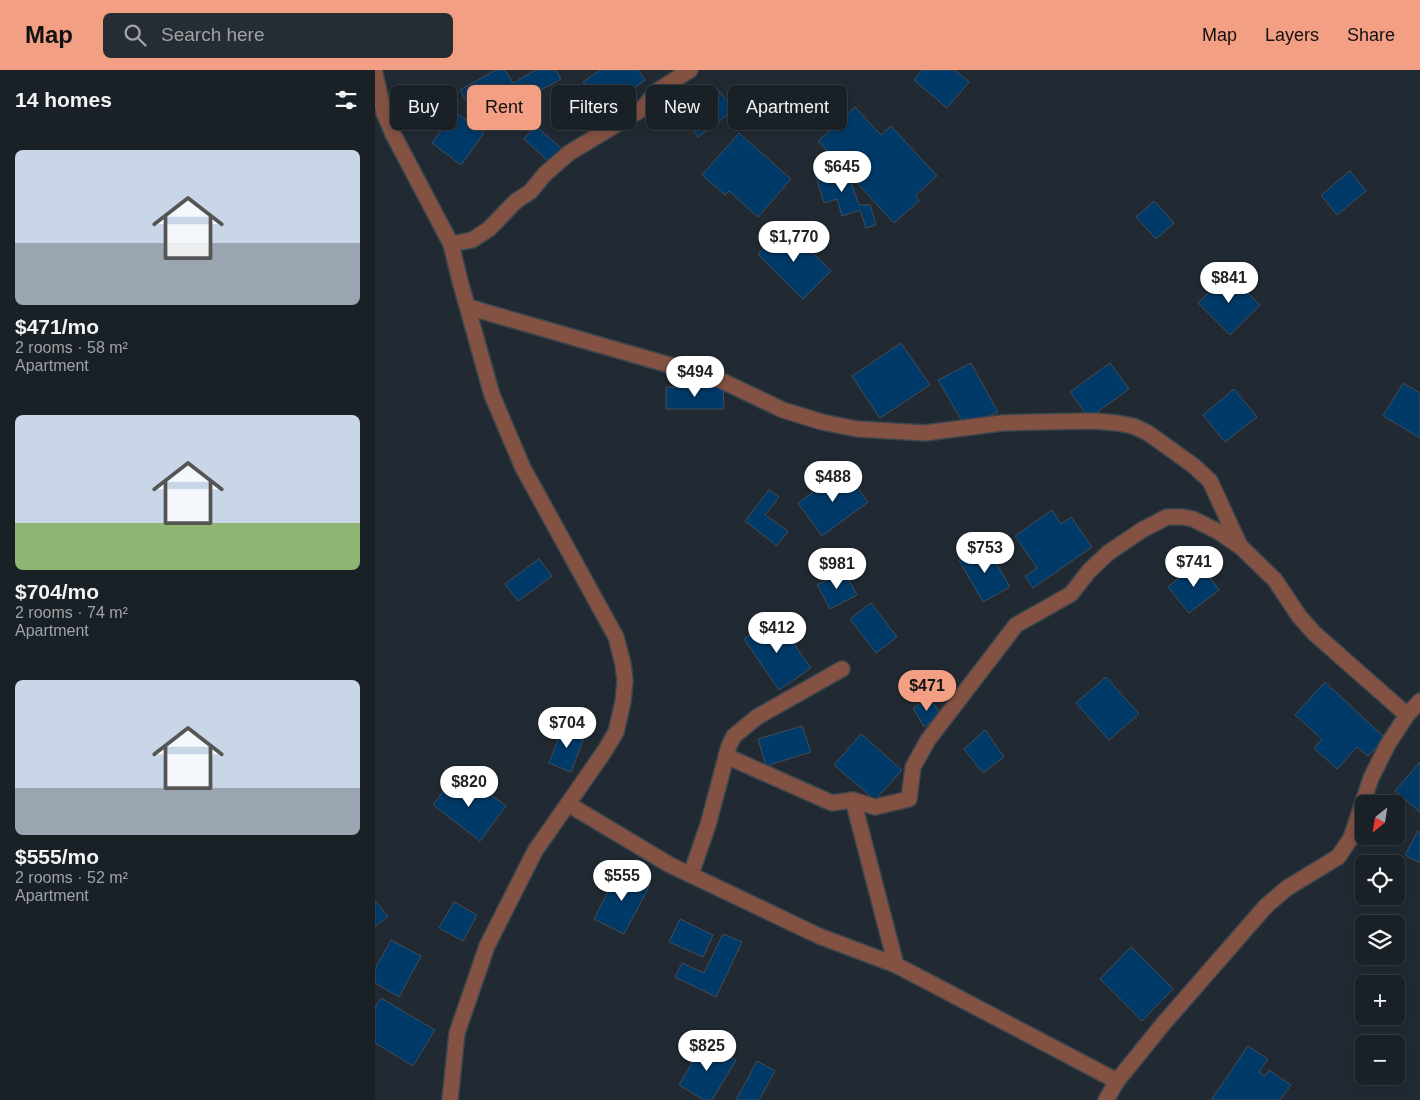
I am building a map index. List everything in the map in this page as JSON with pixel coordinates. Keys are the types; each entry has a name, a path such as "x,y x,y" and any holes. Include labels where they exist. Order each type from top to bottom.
{"street":[{"path":"451,244 472,240 489,229 516,201 530,192 545,174 569,153 642,109 657,91 690,70"},
{"path":"375,74 384,113 393,134 451,244 492,395 523,468 616,637 625,681 623,702 616,732 535,851 487,946 457,1033 450,1100"},
{"path":"468,308 718,379 783,410 822,422 857,429 925,433 1003,424 1094,421 1117,422 1133,426 1148,433 1195,466 1210,482 1241,547"},
{"path":"726,756 832,803 853,800 875,807 909,799 913,767 928,740 1016,625 1071,594 1089,571 1107,553 1167,517 1183,517 1206,525 1241,547 1275,580 1299,616 1314,633 1407,715"},
{"path":"691,874 708,825 726,756 734,736 757,717 842,669"},
{"path":"1106,1100 1117,1081 1164,1023 1266,906 1287,888 1338,856 1351,838 1371,778 1387,744 1407,715 1420,701"},
{"path":"853,800 896,965"},
{"path":"568,804 670,865 819,936 896,965 1117,1081"}],"building":[{"path":"496,70 505,70 513,83 536,70 556,70 561,79 541,90 541,85 469,85"},
{"path":"600,70 638,70 645,80 636,86 585,85 583,82"},
{"path":"922,70 955,70 969,82 947,108 914,80"},
{"path":"467,86 467,103 460,90"},
{"path":"718,90 728,102 728,114 718,122"},
{"path":"855,107 881,135 891,126 937,176 916,195 919,201 894,223 818,141 830,130 847,130 847,114"},
{"path":"457,113 467,121 467,130 480,130 484,133 461,165 432,143 442,130 457,130"},
{"path":"532,130 541,130 562,149 550,163 524,139"},
{"path":"693,130 707,130 698,137"},
{"path":"739,133 791,179 758,217 729,191 725,195 702,175"},
{"path":"833,164 851,183 859,205 870,205 876,225 866,228 860,210 842,216 837,199 824,203 814,170"},
{"path":"1350,171 1366,191 1337,215 1321,195"},
{"path":"1154,201 1174,223 1156,239 1136,217"},
{"path":"785,226 831,271 803,299 758,254"},
{"path":"1228,274 1260,305 1230,335 1198,303"},
{"path":"901,343 930,385 880,418 852,376"},
{"path":"971,363 998,412 965,426 938,380"},
{"path":"1110,363 1129,389 1089,418 1070,392"},
{"path":"1403,383 1420,393 1420,438 1383,416"},
{"path":"666,387 723,387 724,409 666,409"},
{"path":"1234,389 1257,417 1225,442 1203,415"},
{"path":"844,470 868,502 822,536 798,503"},
{"path":"769,490 779,497 765,515 788,531 777,546 745,521"},
{"path":"1052,510 1061,524 1071,517 1092,547 1033,588 1025,576 1037,568 1015,536"},
{"path":"986,545 1010,587 983,602 959,560"},
{"path":"539,559 552,576 518,601 505,584"},
{"path":"1198,563 1219,590 1189,613 1168,587"},
{"path":"844,571 857,595 830,609 817,585"},
{"path":"871,603 897,637 876,653 850,619"},
{"path":"775,617 811,668 779,690 744,639"},
{"path":"1106,677 1139,714 1109,740 1076,703"},
{"path":"1325,682 1385,738 1368,756 1357,747 1337,769 1314,748 1322,739 1295,715"},
{"path":"930,697 940,714 924,727 913,708"},
{"path":"802,726 811,752 766,766 758,739"},
{"path":"563,727 585,735 571,772 549,763"},
{"path":"985,730 1004,757 983,773 964,749"},
{"path":"861,734 902,770 875,800 834,765"},
{"path":"1420,762 1420,812 1405,799 1405,795 1400,795 1395,791"},
{"path":"455,776 482,797 486,791 506,806 480,841 433,805"},
{"path":"1418,831 1420,833 1420,863 1405,855"},
{"path":"619,870 650,885 624,934 594,919"},
{"path":"375,901 388,916 375,927"},
{"path":"454,902 477,915 463,941 439,928"},
{"path":"680,919 713,935 703,957 669,942"},
{"path":"723,934 742,942 716,997 675,977 682,963 704,973"},
{"path":"391,940 421,956 399,997 375,983 375,969"},
{"path":"1131,947 1173,989 1142,1021 1100,979"},
{"path":"381,998 435,1030 413,1066 375,1043 375,1008"},
{"path":"705,1041 736,1060 712,1100 704,1100 679,1085"},
{"path":"1248,1046 1268,1059 1259,1072 1265,1076 1269,1070 1291,1085 1280,1100 1211,1100"},
{"path":"757,1061 775,1071 759,1100 736,1100"}]}
